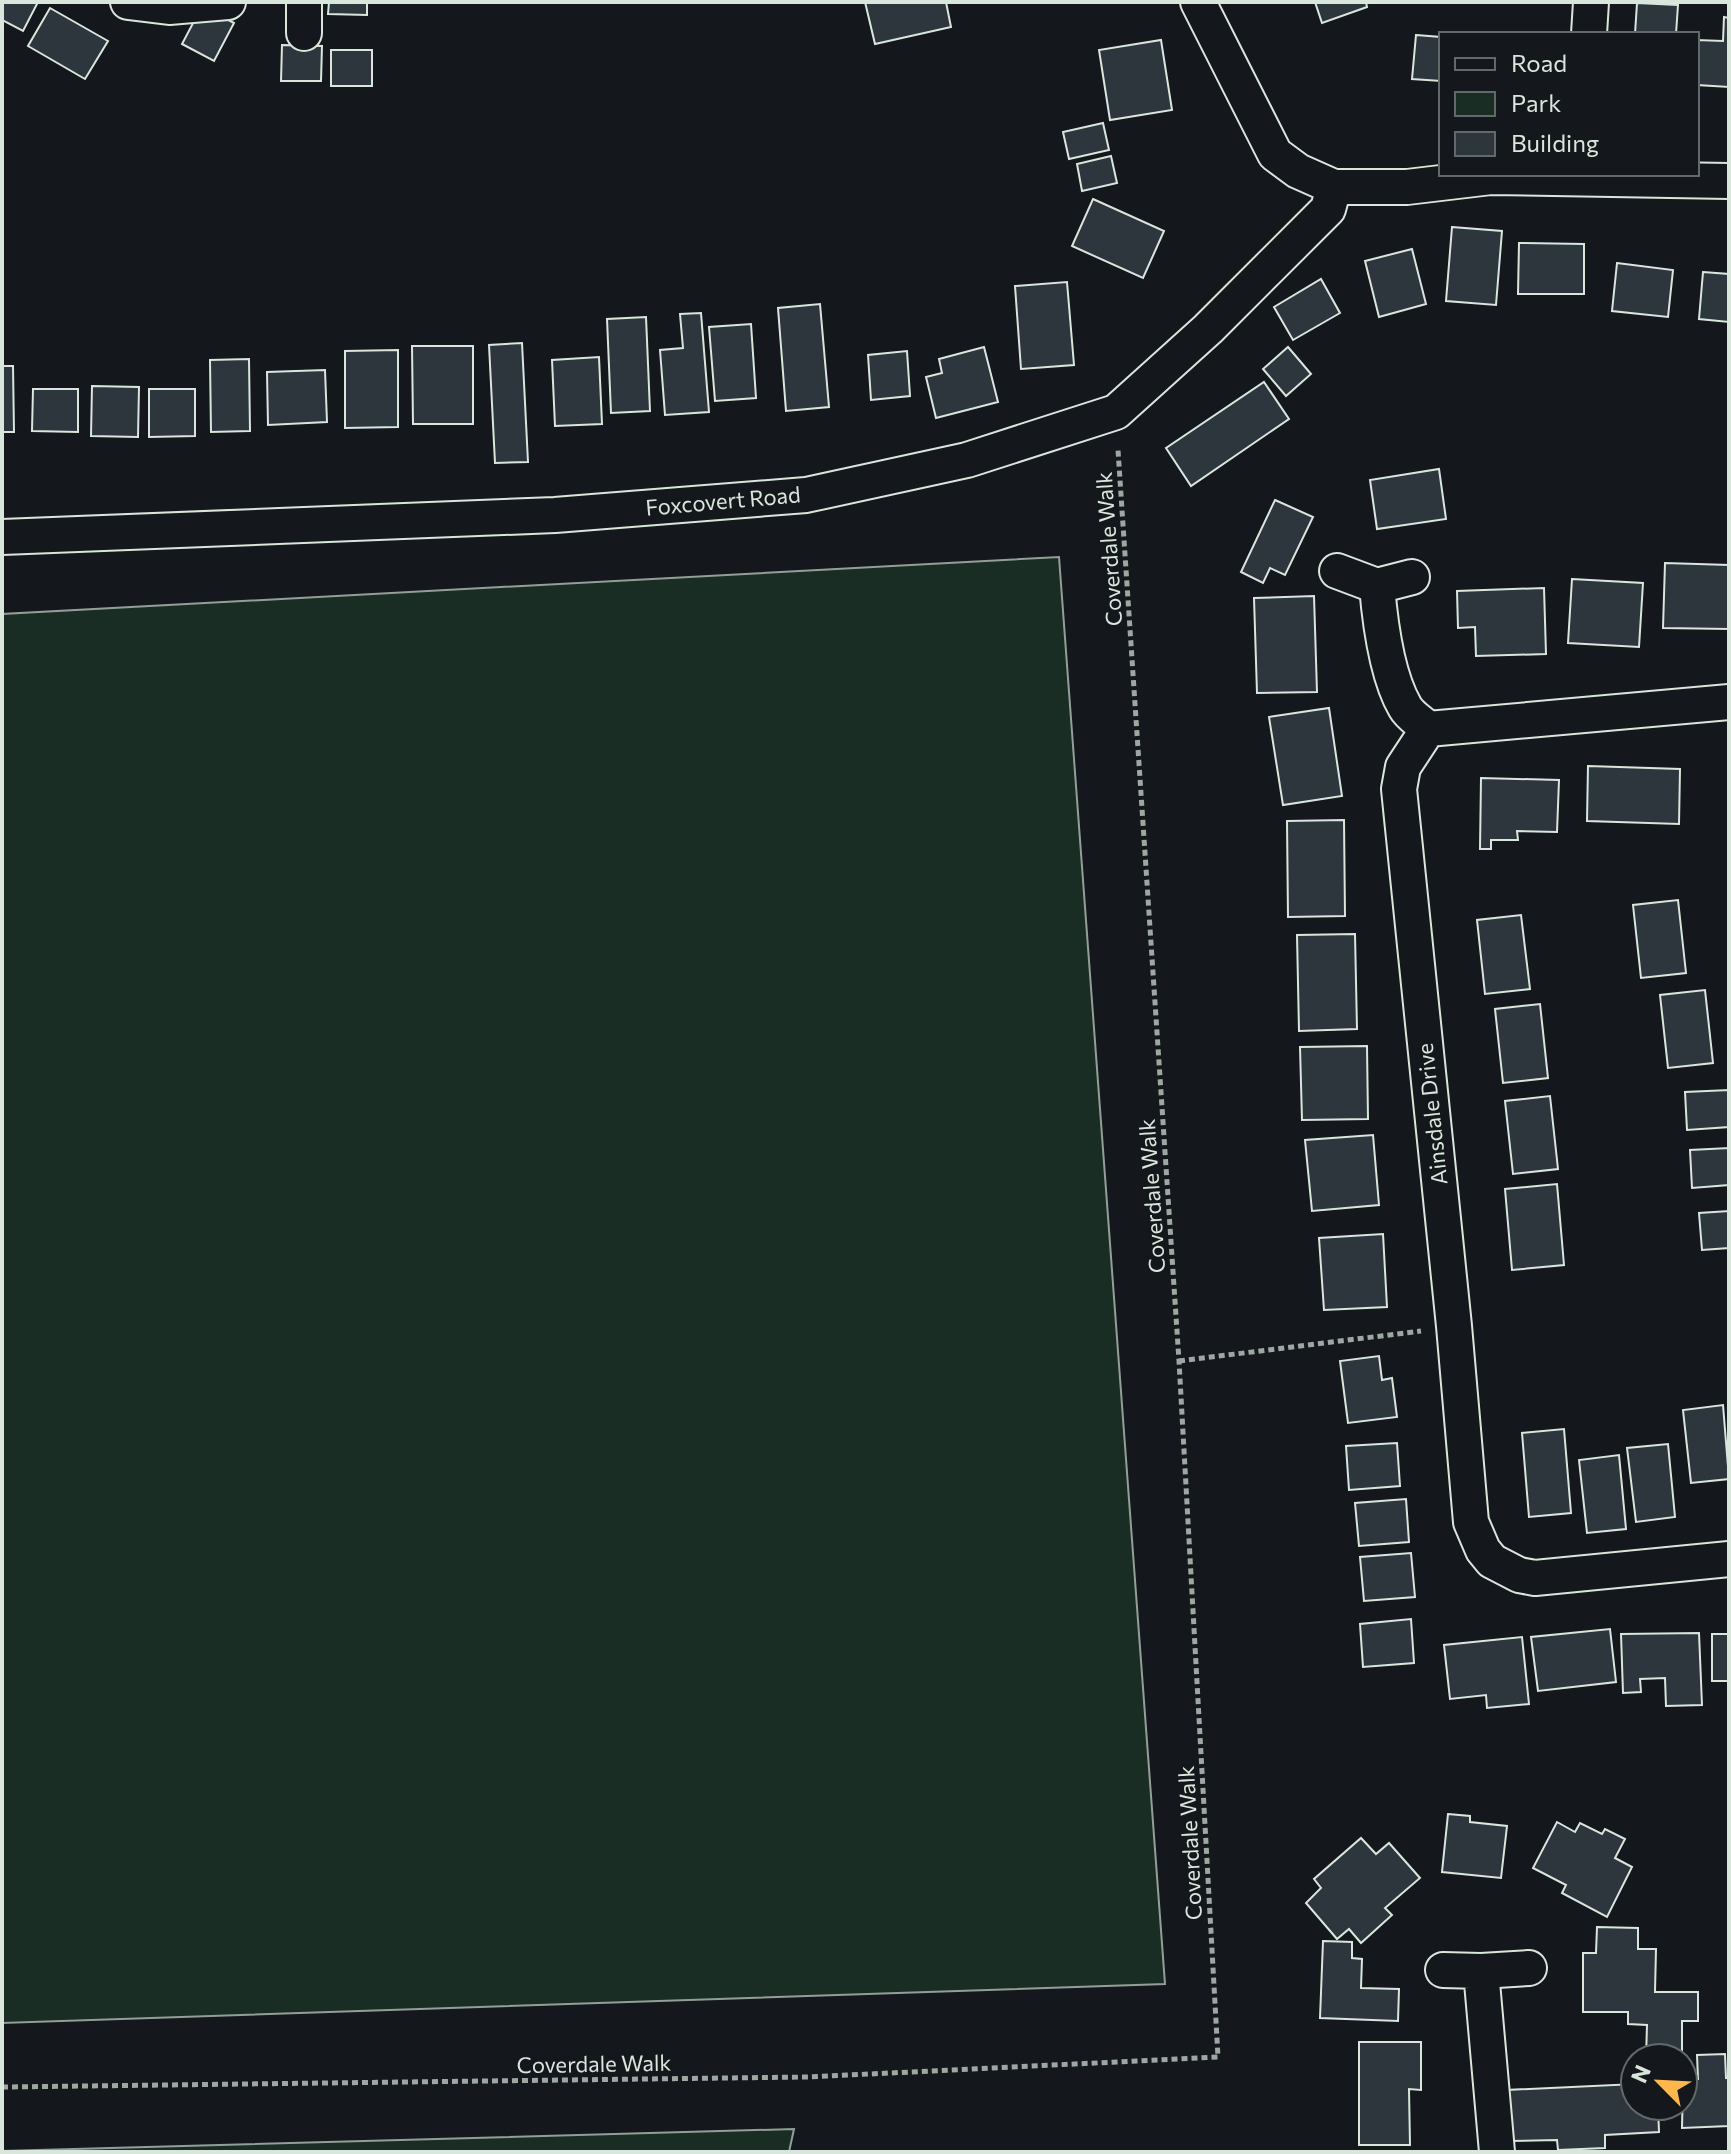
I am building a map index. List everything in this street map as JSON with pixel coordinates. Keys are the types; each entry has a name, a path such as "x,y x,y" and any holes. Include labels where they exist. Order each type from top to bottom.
{"street":[{"path":"128,2 169,7 228,2"},
{"path":"1198,2 1275,154 1298,171 1334,187 1407,187 1491,177 1536,176"},
{"path":"1589,32 1591,2"},
{"path":"1606,176 1729,181"},
{"name":"Foxcovert Road","path":"2,537 555,515 806,495 967,460 1116,412 1208,329 1328,209 1334,187"},
{"path":"1337,571 1377,586 1412,577"},
{"path":"1377,586 1380,629 1397,686 1406,710 1428,729 1729,702"},
{"name":"Ainsdale Drive","path":"1428,729 1403,767 1399,789 1471,1522 1483,1550 1492,1561 1519,1575 1535,1578 1729,1559"},
{"path":"1443,1970 1529,1968"},
{"path":"1481,1971 1497,2152"}],"path":[{"name":"Coverdale Walk","path":"2,2087 808,2077 1218,2057 1179,1361 1116,412"},
{"path":"1179,1361 1454,1326"}],"green space":[{"path":"1059,557 1165,1984 2,2023 2,614"},
{"path":"794,2129 789,2152 2,2152 2,2151"}],"building":[{"path":"2,2 38,2 23,31 2,20"},
{"path":"329,2 367,2 367,15 328,14"},
{"path":"865,2 946,2 951,27 875,44"},
{"path":"1315,2 1366,2 1367,7 1322,23"},
{"path":"1637,3 1678,5 1676,32 1635,32"},
{"path":"202,6 234,23 214,61 182,44"},
{"path":"50,8 108,41 85,79 28,46"},
{"path":"1724,17 1729,18 1729,87 1699,85 1699,40 1723,41"},
{"path":"1416,35 1439,37 1439,81 1412,79"},
{"path":"1161,40 1172,110 1110,120 1099,50"},
{"path":"282,45 322,46 321,81 281,81"},
{"path":"331,50 372,50 372,86 331,86"},
{"path":"1103,123 1109,150 1069,159 1063,132"},
{"path":"1111,156 1117,183 1082,191 1077,164"},
{"path":"1093,199 1164,231 1143,278 1072,246"},
{"path":"1452,227 1502,231 1496,305 1446,301"},
{"path":"1519,243 1584,244 1584,294 1518,294"},
{"path":"1412,249 1426,304 1379,317 1365,261"},
{"path":"1617,263 1673,270 1668,317 1612,311"},
{"path":"1703,272 1729,274 1729,322 1699,319"},
{"path":"1321,279 1340,313 1293,340 1274,307"},
{"path":"1067,282 1074,365 1021,369 1015,286"},
{"path":"820,304 829,407 786,411 778,308"},
{"path":"701,313 709,412 665,415 660,350 683,348 680,314"},
{"path":"646,317 650,411 611,413 607,319"},
{"path":"751,324 756,398 715,401 709,327"},
{"path":"522,343 528,462 495,463 489,345"},
{"path":"412,346 473,346 473,424 413,424"},
{"path":"984,347 998,402 936,418 926,377 942,373 939,359"},
{"path":"1288,347 1311,374 1286,396 1263,369"},
{"path":"398,350 398,427 345,428 345,351"},
{"path":"907,351 910,396 871,400 868,355"},
{"path":"599,357 602,424 555,426 552,360"},
{"path":"249,359 250,431 211,432 210,360"},
{"path":"2,366 13,366 14,432 2,432"},
{"path":"325,370 327,422 268,425 267,372"},
{"path":"1264,382 1289,419 1191,486 1166,448"},
{"path":"92,386 139,387 138,437 91,436"},
{"path":"33,389 78,389 78,432 32,431"},
{"path":"149,389 195,389 195,436 149,437"},
{"path":"1439,469 1446,519 1377,529 1370,480"},
{"path":"1275,500 1313,517 1285,575 1270,568 1263,583 1241,572"},
{"path":"1665,563 1729,565 1729,629 1663,628"},
{"path":"1572,579 1643,583 1639,647 1568,643"},
{"path":"1544,588 1546,654 1476,656 1475,627 1458,628 1457,591"},
{"path":"1314,596 1317,692 1257,693 1254,598"},
{"path":"1329,708 1342,796 1283,805 1269,717"},
{"path":"1588,766 1680,769 1679,824 1587,821"},
{"path":"1481,778 1559,780 1557,832 1517,831 1518,840 1491,840 1491,849 1480,849"},
{"path":"1344,820 1345,916 1288,917 1287,821"},
{"path":"1678,900 1686,973 1641,978 1633,905"},
{"path":"1521,915 1530,989 1485,994 1477,920"},
{"path":"1355,934 1357,1029 1299,1031 1297,935"},
{"path":"1705,990 1713,1063 1668,1068 1660,995"},
{"path":"1540,1004 1548,1078 1503,1083 1495,1009"},
{"path":"1367,1046 1368,1119 1302,1120 1300,1047"},
{"path":"1729,1090 1729,1127 1687,1130 1685,1092"},
{"path":"1550,1096 1558,1169 1513,1174 1505,1101"},
{"path":"1373,1135 1379,1205 1312,1211 1305,1140"},
{"path":"1729,1148 1729,1185 1692,1188 1690,1150"},
{"path":"1557,1184 1564,1265 1512,1270 1505,1189"},
{"path":"1729,1211 1729,1248 1702,1250 1699,1213"},
{"path":"1383,1234 1387,1307 1324,1310 1319,1238"},
{"path":"1379,1356 1382,1380 1392,1378 1397,1417 1348,1423 1340,1361"},
{"path":"1723,1405 1729,1479 1691,1483 1683,1410"},
{"path":"1564,1429 1571,1513 1529,1517 1522,1433"},
{"path":"1397,1443 1400,1486 1349,1490 1346,1446"},
{"path":"1668,1444 1675,1517 1636,1522 1627,1448"},
{"path":"1619,1455 1626,1529 1587,1533 1579,1460"},
{"path":"1406,1499 1409,1542 1359,1546 1355,1503"},
{"path":"1411,1553 1415,1597 1364,1601 1360,1557"},
{"path":"1411,1619 1414,1663 1363,1667 1360,1624"},
{"path":"1610,1629 1616,1682 1538,1691 1531,1637"},
{"path":"1699,1633 1702,1705 1666,1706 1665,1678 1640,1679 1641,1692 1623,1693 1621,1634"},
{"path":"1712,1634 1729,1634 1729,1681 1712,1681"},
{"path":"1522,1637 1529,1704 1487,1708 1486,1695 1450,1699 1444,1645"},
{"path":"1448,1814 1470,1816 1470,1822 1507,1826 1501,1878 1442,1872"},
{"path":"1557,1822 1575,1832 1580,1823 1602,1834 1605,1829 1625,1839 1615,1858 1632,1867 1607,1917 1562,1893 1566,1885 1533,1868"},
{"path":"1361,1838 1376,1854 1389,1843 1420,1878 1385,1908 1392,1915 1361,1943 1349,1929 1337,1939 1306,1903 1321,1888 1314,1879"},
{"path":"1597,1927 1638,1928 1638,1949 1656,1949 1655,1992 1698,1992 1698,2021 1682,2021 1682,2042 1646,2042 1647,2025 1628,2024 1628,2012 1583,2012 1583,1953 1596,1953"},
{"path":"1323,1941 1352,1942 1352,1958 1362,1959 1361,1988 1399,1989 1398,2021 1320,2018"},
{"path":"1359,2042 1421,2042 1421,2090 1409,2089 1410,2145 1359,2145"},
{"path":"1725,2054 1726,2078 1729,2078 1729,2126 1682,2128 1682,2122 1699,2122 1699,2055"},
{"path":"1619,2085 1619,2122 1659,2122 1659,2132 1605,2135 1605,2148 1558,2150 1557,2140 1508,2141 1506,2090"}]}
